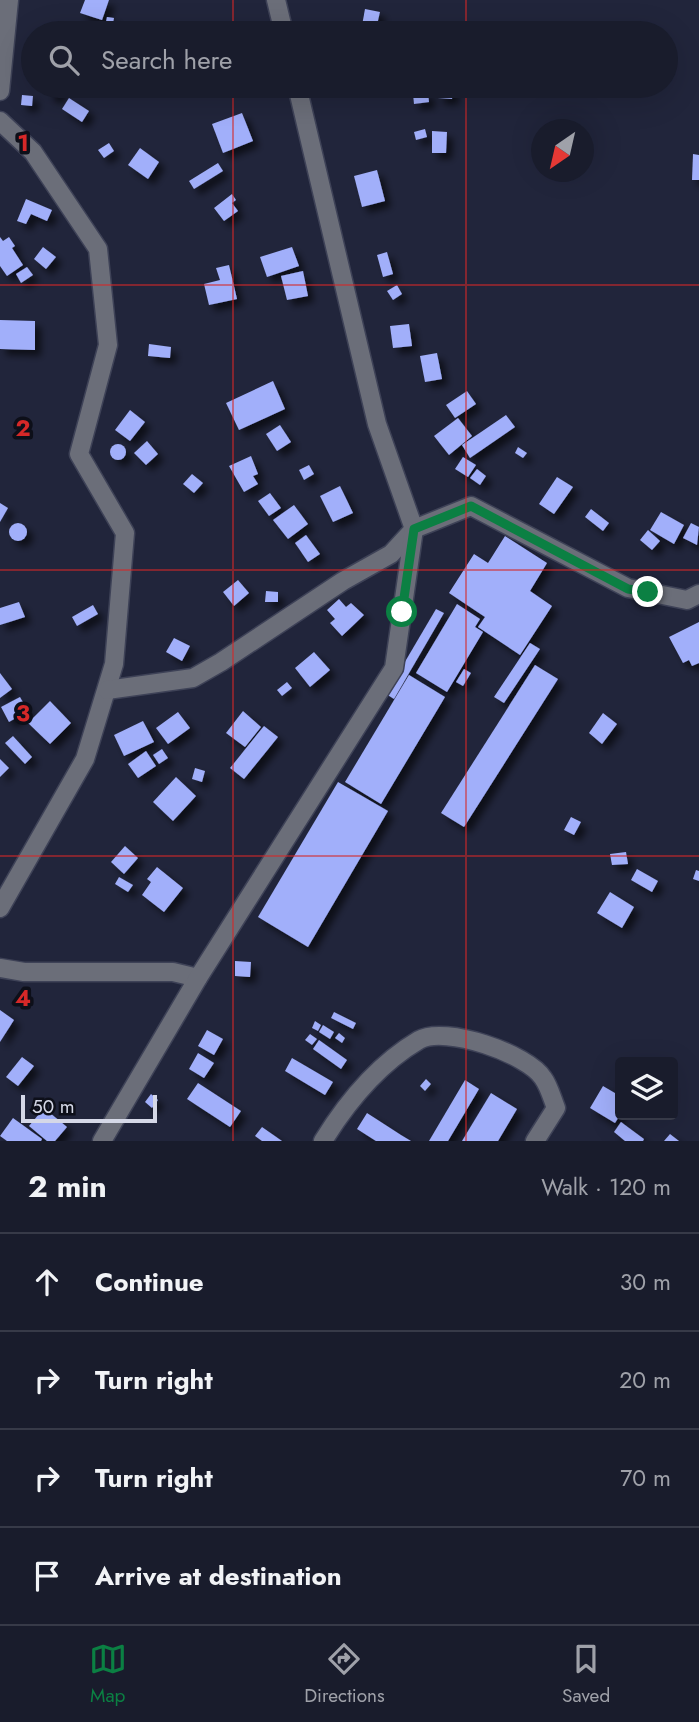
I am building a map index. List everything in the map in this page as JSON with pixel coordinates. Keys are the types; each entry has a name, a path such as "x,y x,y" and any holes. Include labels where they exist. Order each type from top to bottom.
{"street":[{"path":"0,91 9,0"},
{"path":"276,0 281,21"},
{"path":"102,1141 198,978 394,668 414,529 377,424 300,98"},
{"path":"0,121 33,152 98,250 108,345 79,454 125,533 114,664 85,760 0,908"},
{"path":"107,690 193,678 264,635 343,581 391,554 414,529 471,506 628,589 687,600 699,594"},
{"path":"0,968 24,972 173,972 198,978"},
{"path":"323,1141 359,1091 386,1065 422,1038 455,1036 493,1046 520,1059 542,1076 556,1108 535,1141"}],"building":[{"path":"85,0 109,0 102,20 80,13"},
{"path":"365,9 380,12 378,21 363,21"},
{"path":"22,98 33,98 32,106 21,105"},
{"path":"69,98 89,111 82,122 62,109"},
{"path":"413,98 429,98 429,102 414,104"},
{"path":"242,113 253,141 223,153 212,124"},
{"path":"425,129 427,137 416,140 414,132"},
{"path":"432,131 447,132 446,153 432,153"},
{"path":"109,143 114,151 104,158 98,150"},
{"path":"140,148 159,162 148,179 128,165"},
{"path":"693,154 699,155 699,180 692,180"},
{"path":"218,163 223,171 194,189 189,181"},
{"path":"377,170 385,201 362,207 354,176"},
{"path":"232,194 236,200 232,203 238,211 224,221 214,208"},
{"path":"26,199 52,210 47,221 31,214 26,224 17,221"},
{"path":"0,237 3,241 9,237 15,246 12,248 23,265 7,276 0,266"},
{"path":"43,247 56,257 46,269 34,259"},
{"path":"292,247 299,266 267,277 260,257"},
{"path":"387,252 393,274 383,277 377,255"},
{"path":"229,265 237,299 209,305 204,284 220,280 216,268"},
{"path":"27,267 33,275 21,283 16,274"},
{"path":"303,271 308,296 287,300 281,276"},
{"path":"397,285 402,294 393,300 387,291"},
{"path":"0,320 35,321 35,350 0,349"},
{"path":"409,324 412,346 393,348 390,326"},
{"path":"149,344 171,347 170,358 148,356"},
{"path":"437,353 442,379 425,382 420,356"},
{"path":"273,381 285,409 239,430 226,403"},
{"path":"467,391 476,404 455,418 446,405"},
{"path":"130,410 145,422 130,441 115,430"},
{"path":"506,415 515,427 470,458 462,445"},
{"path":"458,418 472,436 449,455 434,436"},
{"path":"280,425 291,442 277,451 266,434"},
{"path":"147,441 158,454 146,465 134,453"},
{"path":"118,444 124,446 124,458 118,460 112,458 110,452 112,446"},
{"path":"518,447 527,453 523,458 515,453"},
{"path":"251,456 258,474 253,476 258,484 244,492 229,466"},
{"path":"463,457 476,465 468,477 455,469"},
{"path":"309,465 314,474 304,480 299,470"},
{"path":"477,469 486,476 480,485 470,478"},
{"path":"192,474 203,483 194,493 183,484"},
{"path":"557,477 573,487 554,514 539,504"},
{"path":"340,486 353,513 333,522 320,496"},
{"path":"270,493 281,508 269,516 258,501"},
{"path":"0,503 8,508 0,522"},
{"path":"294,505 308,524 288,539 273,520"},
{"path":"591,509 609,523 603,531 585,517"},
{"path":"661,512 684,525 674,544 650,530"},
{"path":"18,523 24,526 27,532 24,538 18,541 12,538 9,532 12,526"},
{"path":"691,523 699,527 697,545 683,538"},
{"path":"648,530 660,541 652,550 640,540"},
{"path":"306,535 320,554 308,562 295,543"},
{"path":"505,536 547,563 530,591 552,606 520,655 478,627 485,617 449,593 474,554 488,563"},
{"path":"238,580 249,593 234,606 223,592"},
{"path":"266,591 278,592 278,602 265,602"},
{"path":"339,599 346,607 351,603 364,615 342,636 330,623 335,619 327,610"},
{"path":"19,602 25,617 0,625 0,608"},
{"path":"457,604 480,619 475,627 483,632 447,692 416,673"},
{"path":"93,605 98,614 77,626 72,617"},
{"path":"436,609 444,613 394,699 386,694"},
{"path":"699,622 699,663 692,666 689,660 683,663 669,637"},
{"path":"174,638 190,646 182,661 166,652"},
{"path":"530,643 540,649 504,703 494,697"},
{"path":"314,652 330,670 310,687 295,668"},
{"path":"535,665 558,679 464,827 441,813"},
{"path":"464,669 471,673 463,686 456,682"},
{"path":"0,673 12,689 0,698"},
{"path":"409,675 445,697 381,804 345,782"},
{"path":"287,682 292,688 282,696 277,690"},
{"path":"20,697 28,711 9,722 1,707"},
{"path":"50,701 71,723 50,744 28,723"},
{"path":"243,711 261,727 245,747 226,733"},
{"path":"178,712 190,728 168,744 156,728"},
{"path":"603,713 617,724 602,744 589,733"},
{"path":"143,721 154,742 124,756 114,735"},
{"path":"264,726 278,737 244,779 230,768"},
{"path":"13,736 32,757 25,764 5,743"},
{"path":"162,749 168,758 159,764 153,755"},
{"path":"146,751 156,766 138,778 128,764"},
{"path":"0,759 9,768 0,777"},
{"path":"195,768 205,771 202,782 192,779"},
{"path":"176,777 196,796 173,821 153,802"},
{"path":"338,782 388,811 308,947 258,917"},
{"path":"571,817 581,822 574,835 564,830"},
{"path":"125,846 138,858 124,874 111,862"},
{"path":"626,852 628,864 612,865 610,854"},
{"path":"157,867 183,888 164,912 142,895 151,882 147,879"},
{"path":"637,869 658,881 652,892 631,880"},
{"path":"696,870 699,871 699,881 693,879"},
{"path":"119,877 133,885 128,892 115,884"},
{"path":"610,892 634,907 622,928 597,913"},
{"path":"235,961 251,962 250,977 235,976"},
{"path":"0,1010 14,1020 0,1042"},
{"path":"334,1012 356,1023 353,1029 331,1018"},
{"path":"315,1021 321,1025 318,1031 312,1028"},
{"path":"323,1025 334,1032 330,1039 319,1032"},
{"path":"207,1030 223,1039 214,1055 198,1046"},
{"path":"339,1033 345,1038 342,1043 335,1038"},
{"path":"310,1034 317,1039 312,1045 305,1040"},
{"path":"319,1040 347,1060 341,1069 313,1049"},
{"path":"198,1053 214,1063 204,1078 189,1069"},
{"path":"22,1057 34,1066 18,1086 6,1077"},
{"path":"292,1058 333,1082 325,1095 285,1071"},
{"path":"426,1079 431,1084 425,1091 420,1086"},
{"path":"465,1080 479,1089 448,1141 429,1141"},
{"path":"198,1083 241,1111 230,1127 187,1099"},
{"path":"603,1086 615,1093 617,1120 615,1123 590,1108"},
{"path":"491,1093 517,1109 498,1141 462,1141"},
{"path":"151,1094 158,1100 152,1108 145,1102"},
{"path":"44,1108 67,1127 55,1141 47,1141 29,1126"},
{"path":"367,1113 411,1141 376,1141 357,1129"},
{"path":"13,1118 42,1139 41,1141 7,1141 0,1136"},
{"path":"621,1122 644,1139 643,1141 625,1141 614,1132"},
{"path":"262,1127 282,1141 262,1141 255,1136"},
{"path":"670,1134 679,1141 664,1141"}],"route":[{"path":"402,612 414,529 471,506 628,589 648,592"}]}
